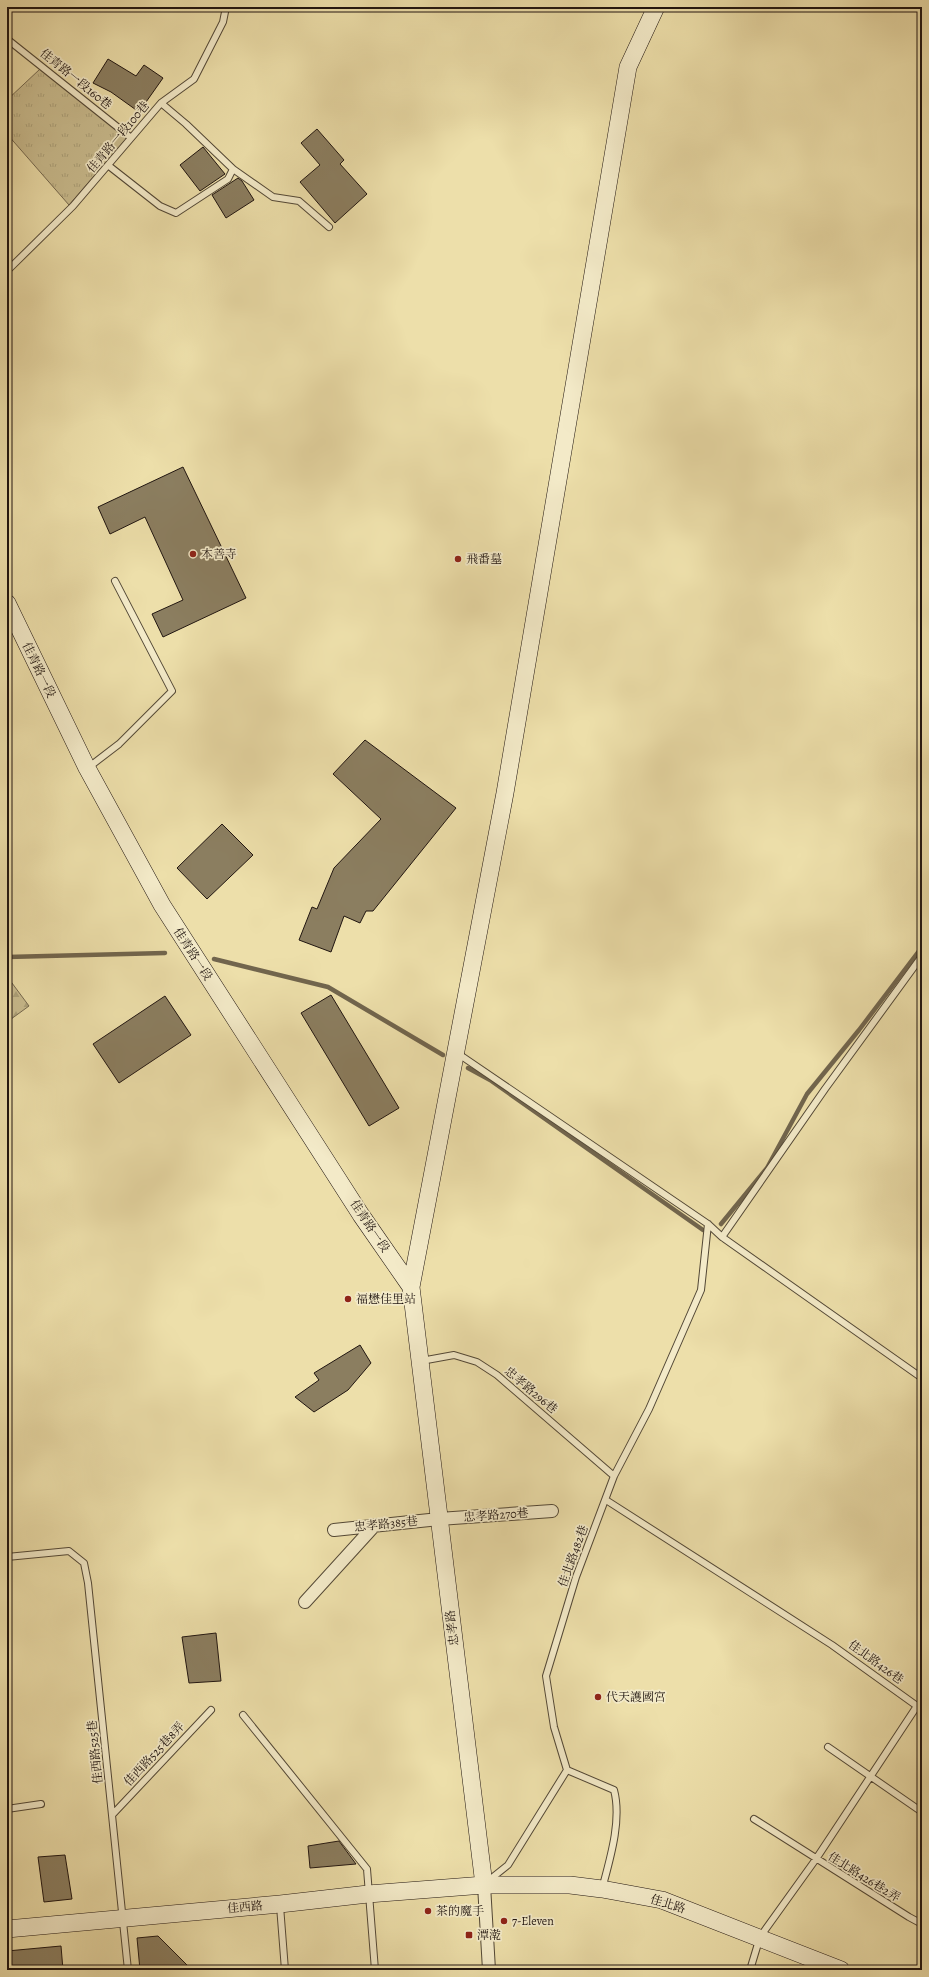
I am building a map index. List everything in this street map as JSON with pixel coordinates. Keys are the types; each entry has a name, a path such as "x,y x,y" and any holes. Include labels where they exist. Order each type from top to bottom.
{"street":[{"path":"411,1287 457,1053 506,786 628,67 656,7"},
{"name":"佳青路一段","path":"7,603 88,768 162,905 361,1215 411,1287"},
{"name":"忠孝路","path":"411,1287 484,1885 489,1970"},
{"name":"忠孝路270巷","path":"439,1519 552,1511"},
{"name":"忠孝路385巷","path":"334,1530 439,1519"},
{"path":"305,1602 375,1525"},
{"name":"佳北路","path":"484,1885 570,1885 602,1889 662,1900 760,1937 841,1970"},
{"name":"佳西路","path":"7,1929 280,1904 368,1894 484,1885"}],"lane":[{"name":"佳青路一段100巷","path":"7,271 73,206 109,166 130,137 161,103 194,79 223,22 226,7"},
{"name":"佳青路一段160巷","path":"7,39 130,137"},
{"path":"161,103 186,124 233,169 273,197 300,200 329,227"},
{"path":"109,166 160,206 176,213 228,179 233,169"},
{"path":"88,768 119,744 172,692 115,581"},
{"path":"722,1237 825,1089 922,956"},
{"path":"457,1053 708,1224 722,1237 922,1378"},
{"name":"佳北路482巷","path":"567,1770 554,1727 546,1676 576,1577 614,1476 649,1409 701,1290 708,1224"},
{"name":"忠孝路296巷","path":"420,1361 454,1355 476,1362 497,1375 614,1476"},
{"name":"佳北路426巷","path":"606,1500 832,1644 917,1706"},
{"name":"佳西路525巷","path":"7,1557 69,1551 84,1563 88,1584 113,1814 128,1970"},
{"path":"750,1970 760,1937 816,1859 922,1700"},
{"name":"佳西路525巷8弄","path":"113,1814 211,1710"},
{"path":"243,1715 367,1869 375,1970"},
{"path":"828,1747 922,1812"},
{"path":"484,1885 508,1865 567,1770 614,1790 617,1802 612,1853 602,1889"},
{"path":"7,1809 41,1804"},
{"name":"佳北路426巷2弄","path":"754,1819 909,1918 922,1924"},
{"path":"280,1904 286,1970"}],"green space":[{"path":"40,69 127,138 69,205 7,134 7,100"},
{"path":"7,979 9,979 29,1006 7,1022"}],"building":[{"path":"108,59 136,76 144,65 163,78 139,112 111,92 93,83"},
{"path":"317,129 344,160 340,164 367,194 335,223 300,182 320,165 301,143"},
{"path":"203,147 225,174 200,191 180,165"},
{"path":"238,178 242,181 254,200 226,218 212,195"},
{"name":"本善寺","path":"183,467 246,598 163,637 152,614 183,600 145,517 110,534 98,507"},
{"path":"365,740 456,808 373,911 366,911 360,923 344,916 331,952 299,940 312,907 317,909 334,868 381,819 333,774"},
{"path":"222,824 253,855 207,899 177,868"},
{"path":"331,995 399,1108 369,1126 301,1013"},
{"path":"165,996 191,1035 119,1083 93,1044"},
{"path":"360,1345 371,1363 348,1390 314,1412 295,1397 319,1380 314,1373"},
{"path":"216,1633 221,1681 189,1683 182,1637"},
{"path":"339,1841 356,1864 310,1868 308,1846"},
{"path":"65,1855 72,1899 44,1902 38,1857"},
{"path":"158,1936 192,1970 140,1970 137,1938"},
{"path":"61,1946 63,1970 7,1970 7,1951"}],"waterway":[{"path":"721,1224 767,1168 807,1094 859,1030 922,947"},
{"path":"7,957 165,953"},
{"path":"214,959 328,987 443,1055"},
{"path":"468,1068 490,1080 703,1230"}],"place":[{"name":"本善寺","path":"193,554"},
{"name":"飛番墓","path":"458,559"},
{"name":"福懋佳里站","path":"348,1299"},
{"name":"代天護國宮","path":"598,1697"},
{"name":"茶的魔手","path":"428,1911"},
{"name":"7-Eleven","path":"504,1921"},
{"name":"潭漧","path":"469,1935"}]}
